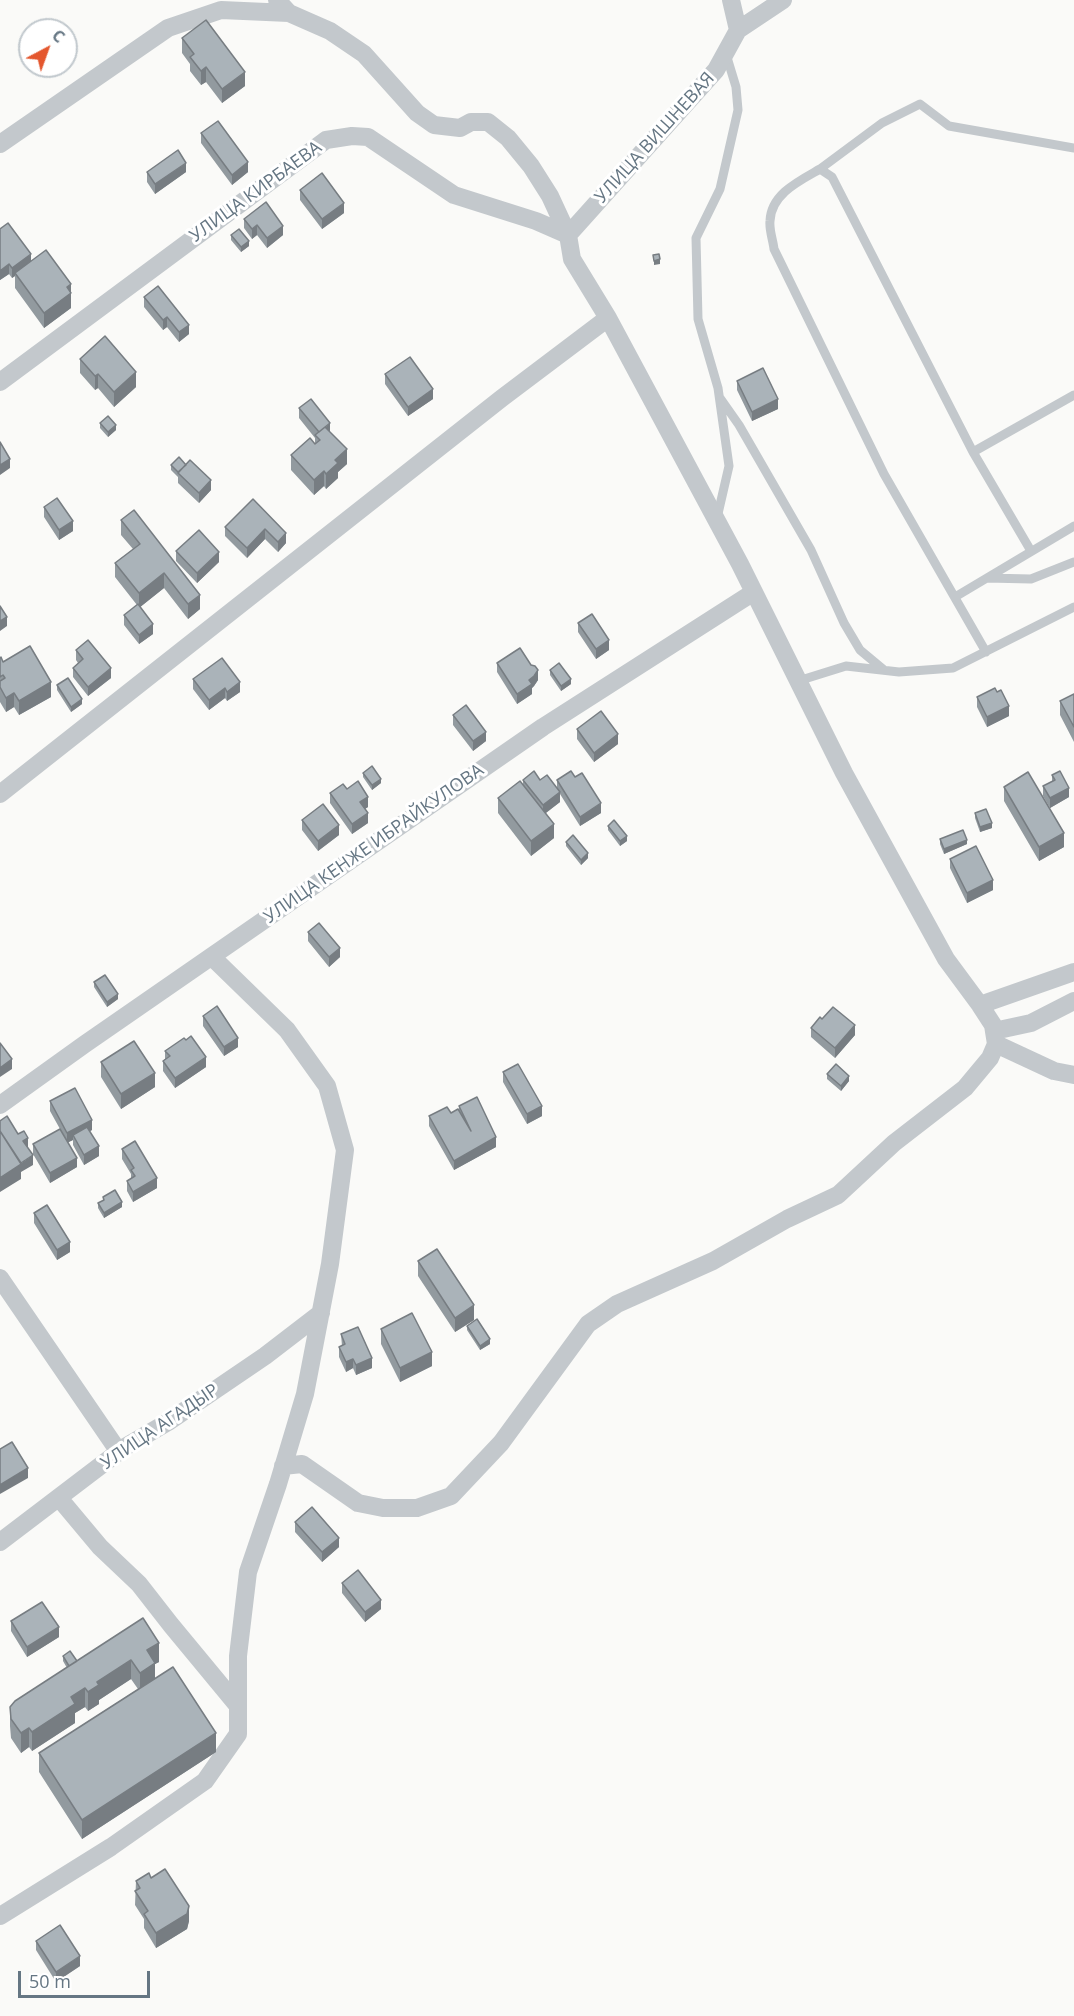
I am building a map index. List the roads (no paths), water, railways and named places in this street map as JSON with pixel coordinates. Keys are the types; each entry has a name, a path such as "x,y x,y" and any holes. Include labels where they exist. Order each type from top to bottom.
{"street":[{"path":"277,0 289,13"},
{"path":"731,0 738,30 783,0"},
{"path":"0,144 168,28 221,10 289,13 330,31 364,54 417,113 434,125 460,128 471,122 488,122 508,138 531,166 550,196 567,235 572,259 608,318 716,520 844,773 946,959 993,1026 995,1038 990,1058 965,1088 894,1143 838,1195 787,1219 713,1261 617,1304 588,1324 501,1443 451,1496 417,1508 383,1508 358,1503 302,1464 283,1466"},
{"name":"УЛИЦА ВИШНЕВАЯ","path":"567,235 716,70 738,30"},
{"name":"УЛИЦА КИРБАЕВА","path":"0,382 326,140 352,136 368,137 454,195 536,221 567,235"},
{"path":"0,794 502,398 608,318"},
{"name":"УЛИЦА КЕНЖЕ ИБРАЙКУЛОВА","path":"0,1105 543,728 754,592"},
{"path":"0,1916 111,1847 205,1781 238,1734 238,1656 248,1572 304,1394 330,1264 345,1150 327,1086 287,1030 212,957"},
{"path":"980,1005 1074,972"},
{"path":"995,1038 1074,1001"},
{"path":"995,1038 1054,1071 1074,1075"},
{"path":"0,1278 119,1452"},
{"name":"УЛИЦА АГАДЫР","path":"0,1542 119,1452 255,1363 321,1313"},
{"path":"59,1498 100,1547 139,1584 238,1706"}],"lane":[{"path":"716,520 729,466 719,396 698,319 696,238 720,189 738,110 736,87 725,53"},
{"path":"986,652 884,474 774,249 770,221 774,202 796,183 820,169 882,123 920,104 950,126 1074,148"},
{"path":"820,169 832,177 973,452 1031,551"},
{"path":"973,452 1074,395"},
{"path":"719,396 739,425 811,550 844,623 860,650 885,670"},
{"path":"955,597 1074,526"},
{"path":"987,578 1031,579 1074,562"},
{"path":"798,681 846,666 899,672 953,668 1074,607"}]}
